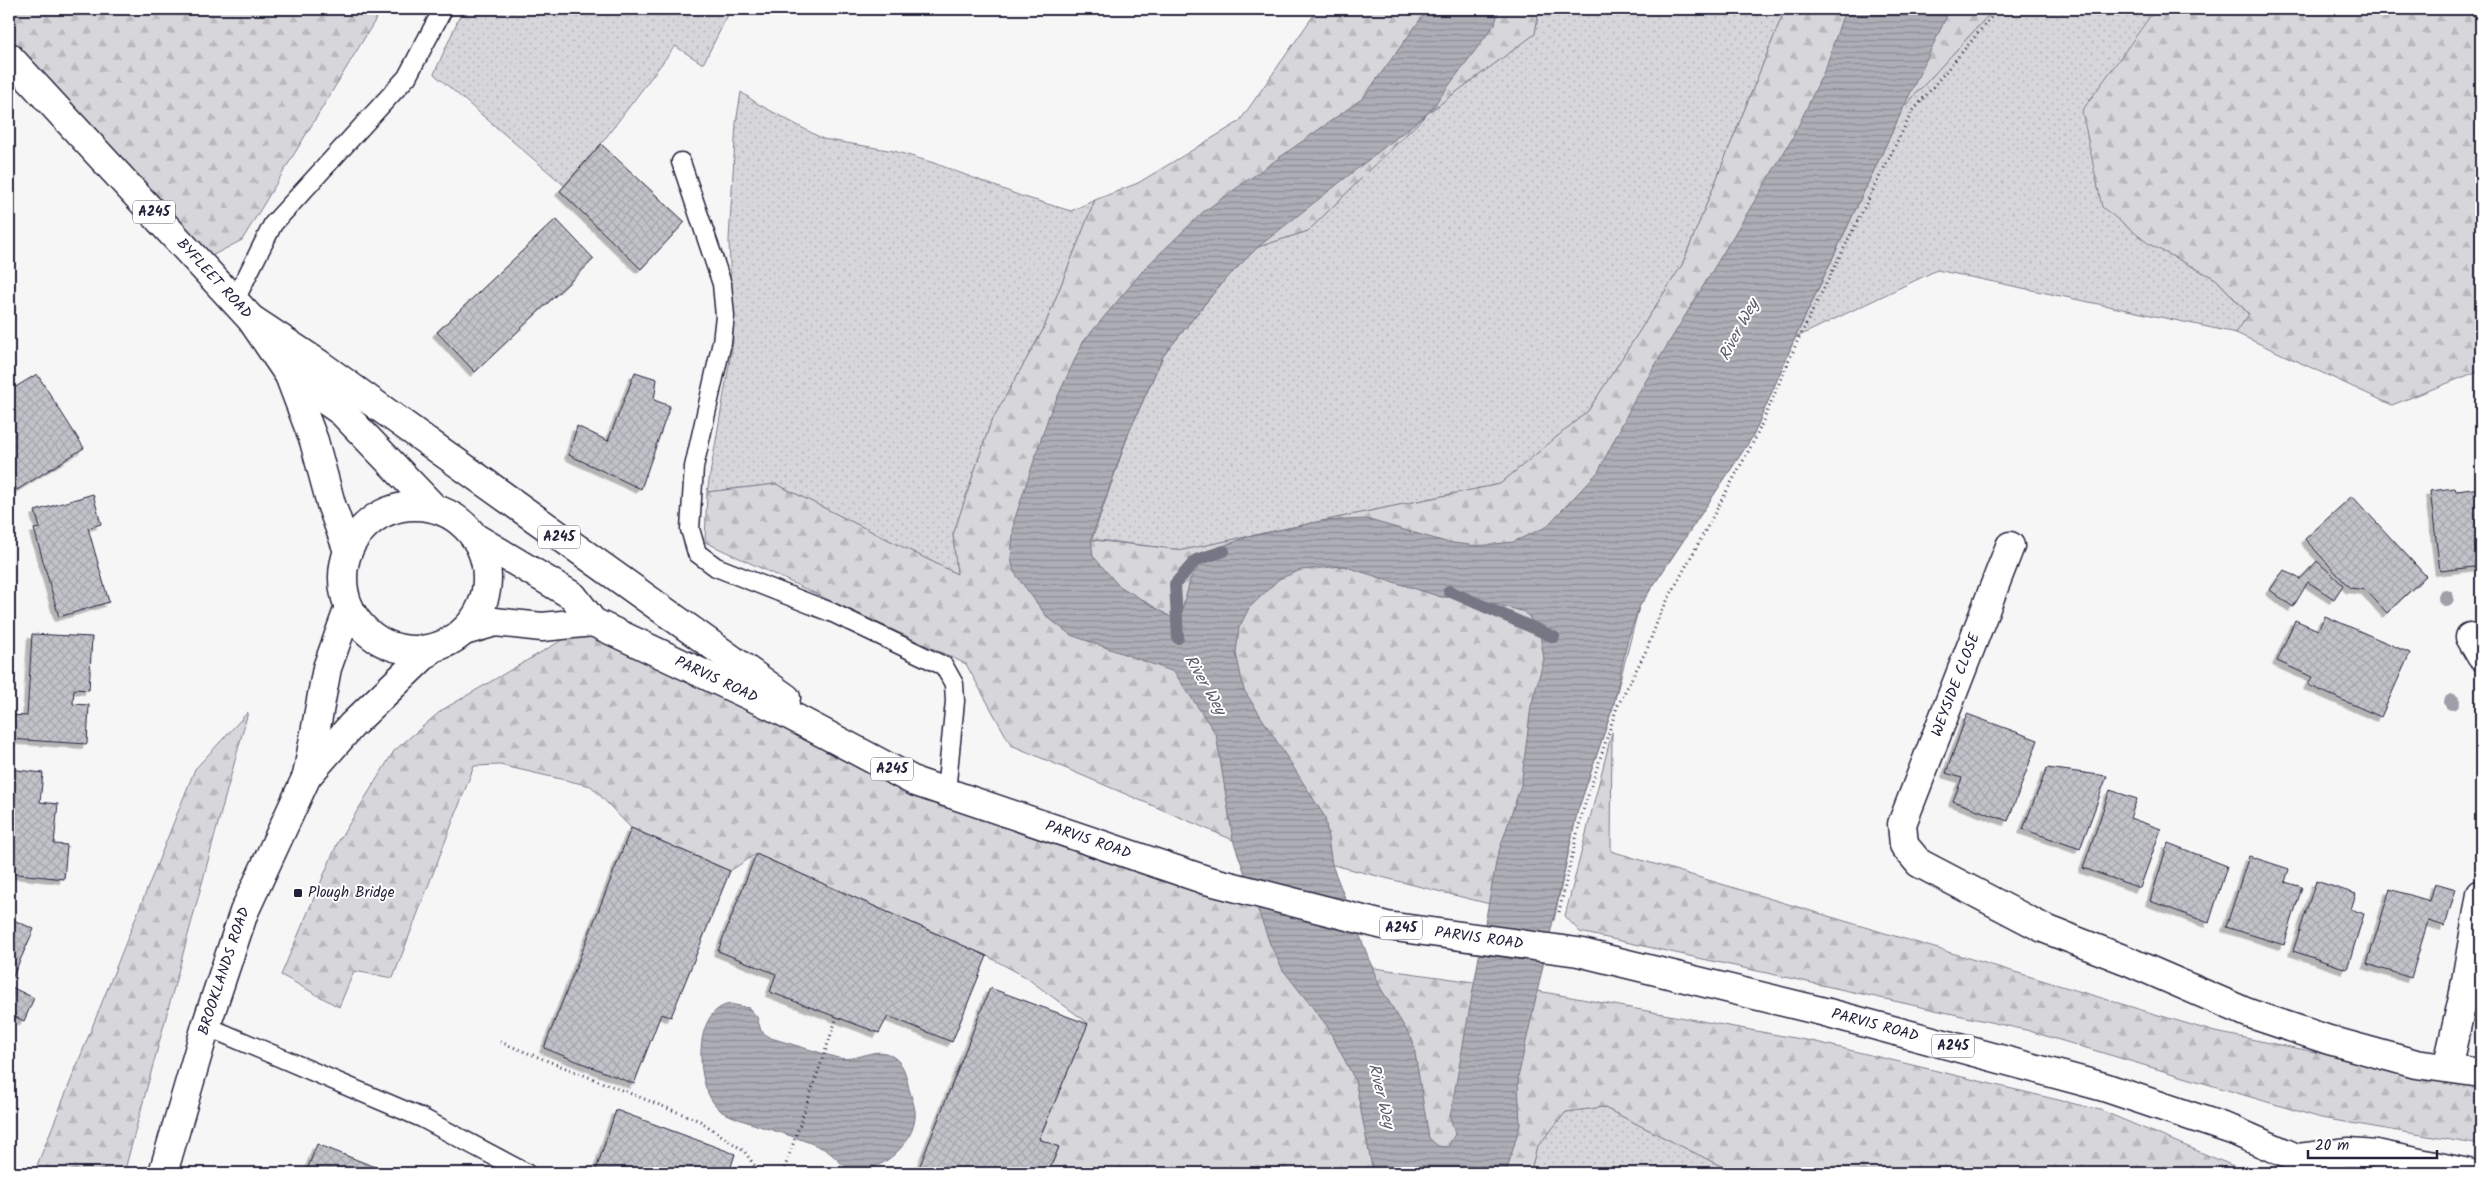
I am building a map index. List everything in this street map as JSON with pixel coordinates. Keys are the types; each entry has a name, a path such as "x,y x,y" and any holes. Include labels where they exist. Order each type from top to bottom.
{"main road":[{"name":"BYFLEET ROAD","path":"9,57 243,309 289,375 314,441 331,504 348,551"},
{"name":"A245","path":"243,309 867,756"},
{"name":"BYFLEET ROAD","path":"289,375 342,412 433,508"},
{"path":"412,506 433,508 457,518 476,538 486,561 488,586 480,611 455,639 431,649 411,650 392,646 374,637 360,624 349,607 344,589 343,570 348,551 358,534 379,516 391,509 412,506"},
{"name":"PARVIS ROAD","path":"476,538 573,596 593,622 778,709 916,782 1206,880 1387,926 1578,952 1600,959 1825,1012 2104,1087 2232,1130 2331,1173"},
{"name":"WEYSIDE CLOSE","path":"2010,546 1902,824 1904,845 1920,863 2043,928 2128,961 2248,1013 2329,1040 2416,1064 2447,1068"},
{"path":"307,776 327,668 349,607"},
{"path":"464,631 494,622 542,627 593,622"},
{"path":"307,776 352,725 431,649"},
{"name":"BROOKLANDS ROAD","path":"163,1173 206,1026 244,912 307,776"},
{"path":"2481,894 2463,998 2447,1068 2481,1073"},
{"path":"2298,1158 2350,1152 2376,1154 2468,1173"}],"lane":[{"path":"243,309 273,224 407,77 443,9"},
{"path":"681,162 722,284 724,316 722,342 694,467 690,529 697,554 716,567 833,613 944,666 954,684 955,701 946,792"},
{"path":"206,1026 422,1118 526,1173"}],"path":[{"path":"1565,916 1558,914 1581,817 1617,707 1647,649 1660,614 1756,437 1797,342 1912,112 1998,9"},
{"path":"783,1173 837,1017"},
{"path":"500,1042 700,1121 744,1151 760,1173"}],"green space":[{"path":"9,9 382,9 242,240 200,262 9,57"},
{"path":"463,9 731,9 703,64 675,46 601,144 565,186 434,74"},
{"path":"1318,9 1539,9 1535,34 1429,112 1308,231 1258,247 1220,285 1163,356 1129,432 1092,540 1183,550 1500,484 1588,411 1682,265 1785,9 1994,9 1903,108 1795,338 1753,436 1639,607 1613,707 1577,813 1554,920 1233,840 1011,745 966,664 705,542 707,492 776,484 957,574 953,535 991,422 1043,330 1095,200 1138,183 1239,122"},
{"path":"1539,9 1785,9 1682,265 1588,411 1500,484 1183,550 1091,539 1129,432 1163,356 1220,285 1258,247 1308,231 1429,112 1535,34"},
{"path":"1994,9 2163,9 2151,15 2149,244 2216,279 2249,315 2236,333 1937,270 1795,338 1903,108"},
{"path":"2163,9 2481,9 2481,370 2392,405 2236,333 2249,314 2216,279 2149,244 2102,207 2082,111 2151,15"},
{"path":"741,92 758,104 823,139 894,151 934,163 1021,196 1071,211 1095,200 1043,330 991,422 953,535 957,574 776,484 707,492 733,342 729,240 736,123"},
{"path":"593,622 916,782 1206,880 1374,968 1538,991 1816,1042 2100,1110 2250,1173 1731,1173 1727,1169 1603,1107 1566,1112 1537,1147 1530,1173 1048,1173 1059,1147 1039,1139 1088,1023 1024,976 987,956 756,854 730,871 631,828 591,786 500,765 474,766 393,978 354,971 339,1007 281,975 338,842 394,751 442,710"},
{"path":"248,712 124,1173 34,1173 195,769"},
{"path":"1612,732 1611,851 2215,1032 2481,1085 2481,1145 2321,1118 2026,1030 1580,932 1565,916"},
{"path":"1603,1107 1727,1169 1731,1173 1530,1173 1537,1147 1566,1112"}],"water":[{"path":"1428,9 1499,9 1495,24 1429,112 1258,247 1220,285 1163,356 1129,432 1091,539 1093,556 1118,585 1179,622 1191,577 1204,560 1217,548 1248,537 1321,521 1366,519 1446,542 1477,546 1513,542 1546,527 1598,472 1636,397 1792,139 1826,67 1845,9 1950,9 1795,338 1753,436 1639,607 1627,642 1613,707 1577,813 1518,1078 1520,1125 1506,1173 1373,1173 1355,1080 1327,1026 1283,970 1270,944 1233,840 1216,734 1174,672 1071,635 1047,617 1014,572 1011,558 1014,521 1049,415 1083,342 1146,267 1203,212 1363,98","holes":["1343,566 1441,597 1473,598 1525,612 1539,629 1544,659 1531,706 1521,785 1497,857 1450,1117 1455,1134 1448,1147 1438,1146 1429,1138 1413,1041 1380,987 1332,865 1325,817 1244,690 1236,653 1239,628 1249,608 1279,579 1301,570"]},
{"path":"730,1004 749,1008 757,1017 761,1031 771,1038 838,1058 853,1058 879,1052 886,1053 896,1059 904,1071 915,1111 915,1121 911,1131 899,1150 880,1164 870,1168 854,1170 844,1165 822,1148 722,1112 711,1098 704,1083 701,1056 702,1042 710,1017 719,1009"}],"building":[{"path":"601,144 685,222 641,269 560,191"},
{"path":"556,219 594,259 475,372 437,332"},
{"path":"635,372 657,379 654,400 670,406 641,489 569,455 577,426 608,441"},
{"path":"37,374 84,448 17,490 9,477 9,391"},
{"path":"2455,488 2456,491 2481,488 2481,566 2440,571 2430,491"},
{"path":"93,494 101,524 88,528 109,602 59,617 34,529 40,528 35,511"},
{"path":"2352,496 2426,576 2387,613 2366,590 2350,588 2305,539"},
{"path":"2317,561 2343,585 2334,599 2308,582 2293,607 2270,590 2284,570 2300,579"},
{"path":"2325,616 2410,653 2381,717 2308,685 2312,677 2277,661 2295,620 2318,630"},
{"path":"32,634 92,637 89,690 74,689 73,704 89,705 87,744 9,739 9,715 27,716"},
{"path":"1967,714 2038,740 2008,821 1953,801 1962,778 1946,773"},
{"path":"2047,768 2107,776 2080,849 2023,829"},
{"path":"9,769 43,773 40,802 58,804 54,844 67,845 64,879 9,873"},
{"path":"2110,790 2137,799 2130,818 2161,829 2140,888 2083,868"},
{"path":"631,828 730,871 671,1017 661,1014 634,1084 544,1048"},
{"path":"2168,843 2227,866 2209,923 2150,901"},
{"path":"756,854 987,956 952,1042 888,1016 879,1033 770,992 776,974 718,951"},
{"path":"2249,856 2289,869 2285,882 2302,887 2284,945 2226,927"},
{"path":"2316,881 2356,894 2351,909 2364,914 2347,969 2293,951"},
{"path":"2435,883 2456,889 2445,926 2428,921 2411,978 2367,964 2390,889 2430,901"},
{"path":"9,918 34,929 9,985"},
{"path":"9,986 34,998 24,1021 9,1014"},
{"path":"990,988 1088,1024 1039,1139 1059,1147 1048,1173 917,1173"},
{"path":"616,1110 735,1154 729,1173 595,1173"},
{"path":"317,1144 390,1173 306,1173"}],"waterway":[{"name":"River Wey","path":"1178,638 1175,584 1196,560 1224,551"},
{"name":"River Wey","path":"1449,591 1554,637"}],"place":[{"name":"Plough Bridge","path":"298,893"}]}
